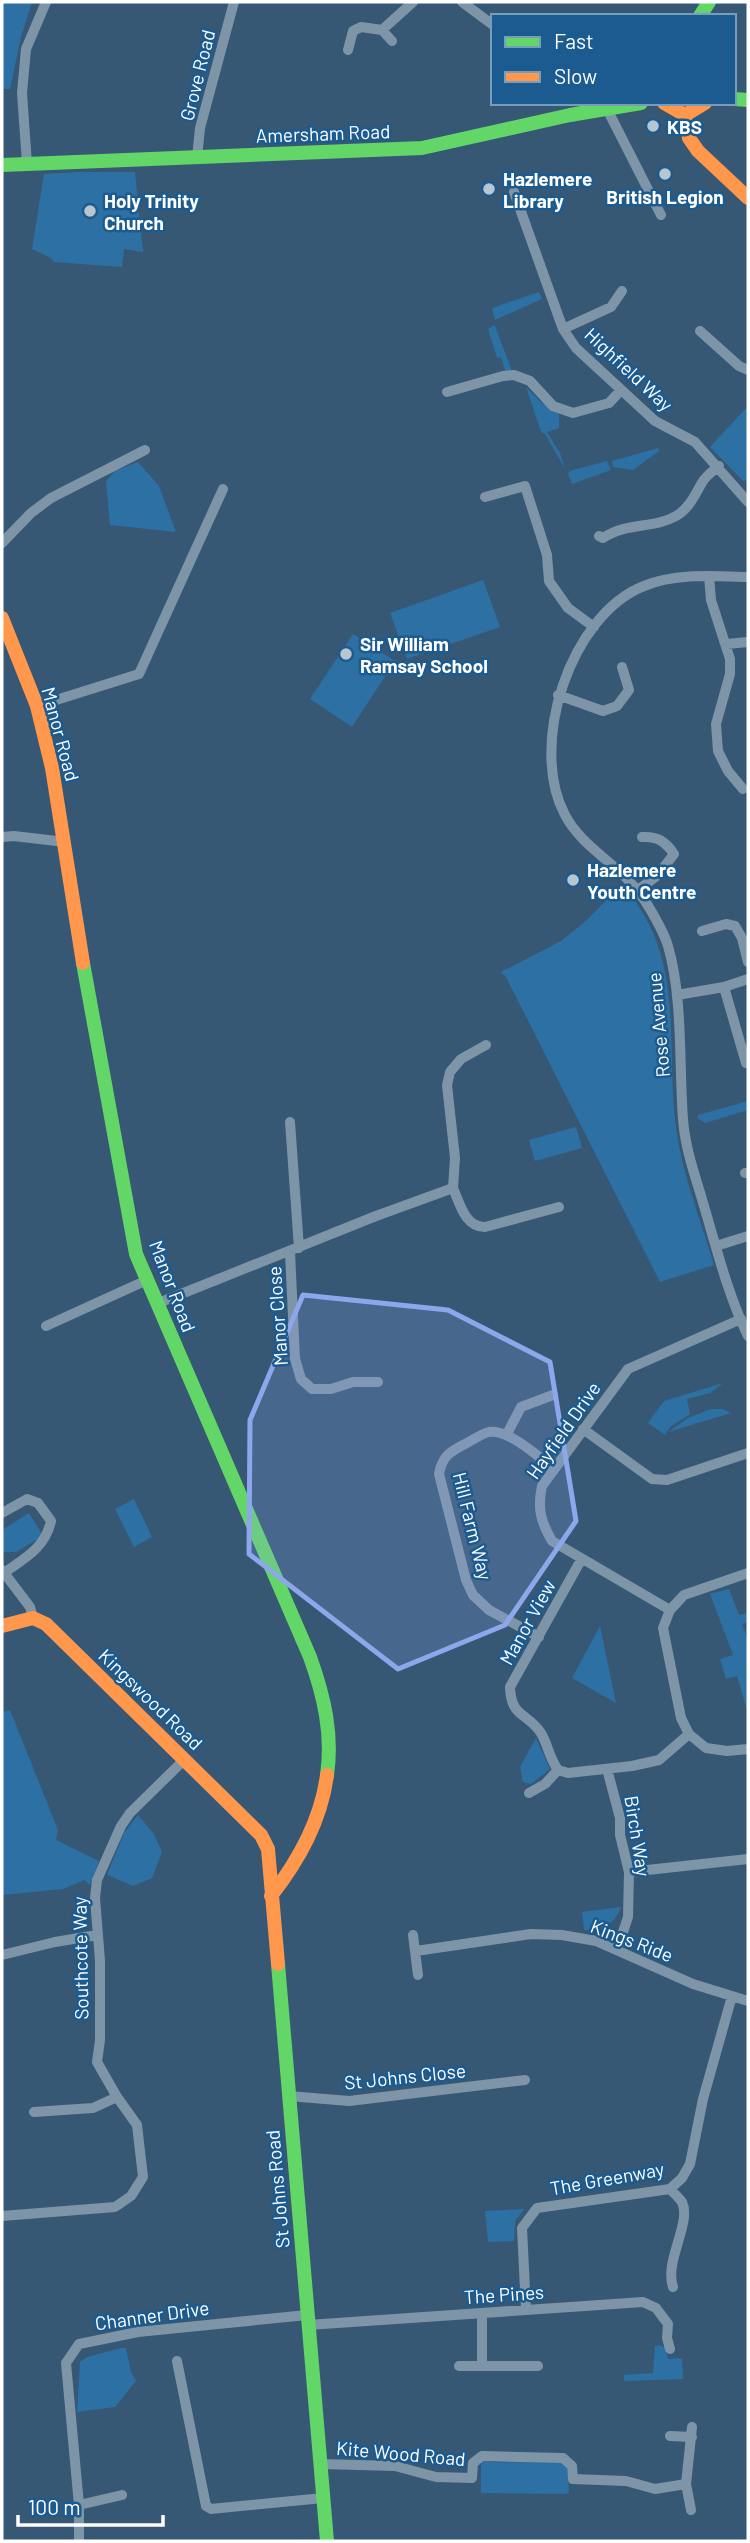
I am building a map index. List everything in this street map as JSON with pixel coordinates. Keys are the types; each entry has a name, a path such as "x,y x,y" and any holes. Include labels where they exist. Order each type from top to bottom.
{"street":[{"path":"27,164 22,93 26,49 46,2"},
{"name":"Grove Road","path":"197,158 200,128 234,2"},
{"path":"382,30 413,2"},
{"path":"462,2 491,24"},
{"path":"348,50 353,31 361,27 382,30 392,41"},
{"name":"Amersham Road","path":"2,164 422,148 569,109 607,109 630,105"},
{"path":"668,105 685,115"},
{"path":"685,115 702,105"},
{"path":"607,109 662,215"},
{"path":"685,115 689,138 698,152 748,198"},
{"name":"Highfield Way","path":"514,192 563,329 576,348 655,421 695,442 748,502"},
{"path":"563,329 611,307 622,291"},
{"path":"700,331 739,366 748,370"},
{"path":"447,392 514,375 530,381 553,406 573,413 610,403 621,390"},
{"path":"2,543 31,513 51,498 145,450"},
{"path":"599,536 603,538 612,531 677,516 692,502 705,478 719,466"},
{"path":"485,497 525,486 547,555 549,580 568,608 594,626"},
{"path":"37,706 139,674 223,489"},
{"path":"709,576 711,600 727,644 730,674 716,724 718,751 728,771 743,789"},
{"name":"Rose Avenue","path":"748,577 673,578 643,586 622,599 594,626 575,655 558,695 553,733 553,773 563,811 575,832 638,890 668,944 677,995 683,1123 688,1149 727,1286 748,1336"},
{"name":"Manor Road","path":"2,618 37,706 52,768 85,973 136,1254 268,1555 316,1671 327,1714 330,1764 318,1815 301,1854 271,1896"},
{"path":"727,644 748,642"},
{"path":"558,695 603,710 617,706 629,690 622,667"},
{"path":"642,837 655,836 668,845 674,854"},
{"path":"2,837 65,842"},
{"path":"638,890 658,875 674,854 684,847"},
{"path":"702,931 726,924 735,926 742,938 748,961"},
{"path":"677,995 724,987 748,979"},
{"path":"724,987 745,1046 746,1062"},
{"path":"486,1045 461,1059 450,1072 447,1084 455,1158 453,1188 469,1222 477,1227 559,1207"},
{"name":"Manor Close","path":"290,1122 295,1250 295,1359 301,1379 312,1389 331,1389 354,1382 377,1382"},
{"name":"Manor Close","path":"156,1304 453,1188"},
{"path":"716,1246 748,1236"},
{"path":"46,1326 147,1280"},
{"name":"Hayfield Drive","path":"670,1609 552,1541 541,1522 538,1502 542,1486 554,1468 628,1369 741,1319"},
{"path":"553,1395 521,1407 507,1434 554,1468"},
{"path":"583,1429 652,1479 667,1480 748,1453"},
{"name":"Hill Farm Way","path":"507,1434 487,1433 448,1452 441,1462 439,1475 466,1580 473,1595 489,1610 539,1637"},
{"path":"2,1513 27,1499 38,1503 51,1521 48,1535 38,1548 3,1571 30,1607 33,1618 2,1626"},
{"name":"Manor View","path":"558,1770 549,1757 539,1731 517,1713 510,1701 510,1687 581,1560"},
{"path":"748,1573 684,1595 670,1609 663,1628 681,1718 690,1734 706,1748 727,1751 748,1749"},
{"name":"Kingswood Road","path":"33,1618 46,1623 261,1835"},
{"path":"530,1793 545,1784 558,1770 568,1773 659,1760 690,1734"},
{"name":"Southcote Way","path":"2,2216 114,2207 131,2196 143,2177 137,2125 97,2062 100,2040 100,1961 95,1898 97,1880 121,1826 130,1813 185,1759"},
{"name":"Birch Way","path":"607,1769 620,1818 620,1835 629,1872 628,1917 618,1950"},
{"name":"St Johns Road","path":"261,1835 268,1849 327,2541"},
{"path":"629,1872 748,1858"},
{"name":"Kings Ride","path":"416,1951 531,1934 596,1941 693,1984 748,2001"},
{"path":"2,1955 97,1935"},
{"path":"413,1935 418,1975"},
{"name":"The Greenway","path":"526,2310 522,2228 537,2208 670,2189 682,2178 690,2164 704,2099 733,1996"},
{"name":"St Johns Close","path":"289,2096 349,2101 525,2080"},
{"path":"34,2112 93,2108 117,2097"},
{"path":"670,2189 682,2203 684,2215 674,2252 671,2280 673,2287"},
{"name":"The Pines","path":"307,2320 482,2314 643,2302 656,2308 668,2324 667,2338 670,2349"},
{"path":"482,2314 482,2365"},
{"name":"Channer Drive","path":"79,2541 79,2505 66,2363 79,2344 138,2332 307,2320"},
{"path":"177,2361 206,2506 264,2505 323,2498"},
{"path":"459,2366 538,2366"},
{"path":"670,2436 692,2432 686,2484 691,2510"},
{"name":"Kite Wood Road","path":"321,2464 395,2466 436,2477 472,2478 473,2463 482,2456 563,2458 572,2466 573,2479"},
{"path":"573,2493 573,2479 626,2481 655,2489 686,2484"},
{"path":"79,2505 122,2495"}],"highlighted area":[{"path":"303,1295 448,1310 550,1362 576,1521 505,1625 398,1669 249,1554 250,1420"}],"shaded area":[{"path":"2,2 32,2 10,89 2,89"},
{"path":"135,172 143,252 124,249 122,267 54,262 32,249 44,174"},
{"path":"539,292 542,299 495,320 492,308"},
{"path":"493,326 512,371 506,373 501,357 497,358 488,329"},
{"path":"526,387 541,402 559,414 559,428 547,432 560,453 565,469 545,434 541,432"},
{"path":"748,406 748,480 743,481 710,447"},
{"path":"658,448 659,451 633,470 613,467 612,461"},
{"path":"607,461 611,470 572,484 568,474 570,471"},
{"path":"138,462 159,486 176,532 110,525 106,481 115,471"},
{"path":"483,580 500,627 407,659 390,613"},
{"path":"353,634 395,661 352,727 310,699"},
{"path":"622,884 642,911 656,939 664,967 669,996 678,1138 686,1175 714,1265 660,1282 506,977 501,972 561,941 586,921"},
{"path":"748,1101 748,1110 705,1123 697,1118 698,1115"},
{"path":"576,1127 582,1148 535,1161 529,1140"},
{"path":"723,1383 710,1393 687,1399 690,1414 670,1427 665,1435 648,1423 664,1401"},
{"path":"711,1409 723,1409 731,1413 668,1432 688,1418"},
{"path":"134,1499 152,1537 134,1547 115,1509"},
{"path":"29,1513 43,1536 16,1552 2,1552 2,1530"},
{"path":"729,1589 739,1615 748,1613 748,1622 742,1624 748,1640 748,1714 737,1676 726,1679 720,1659 733,1655 710,1594"},
{"path":"600,1626 616,1703 572,1678"},
{"path":"10,1710 58,1830 56,1840 99,1861 90,1885 84,1880 63,1889 2,1895 2,1712"},
{"path":"536,1738 550,1769 531,1784 523,1782 520,1767"},
{"path":"138,1815 154,1834 162,1852 152,1878 133,1886 107,1875 124,1833"},
{"path":"621,1907 607,1926 584,1930 582,1912"},
{"path":"524,2209 515,2221 514,2241 488,2242 485,2211"},
{"path":"655,2346 665,2348 668,2359 682,2358 683,2379 624,2381 624,2375 653,2373"},
{"path":"126,2348 131,2372 136,2381 115,2407 77,2412 80,2362 87,2357"},
{"path":"483,2462 561,2463 567,2466 569,2492 481,2493"}],"traffic: fast":[{"path":"701,14 709,2"},
{"path":"736,99 748,100"},
{"path":"2,165 422,148 570,115 629,105"},
{"path":"83,963 136,1254 310,1657 326,1715 329,1745 327,1775"},
{"path":"278,1964 327,2541"}],"traffic: slow":[{"path":"668,105 685,115 702,105"},
{"path":"685,115 689,138 698,151 748,198"},
{"path":"2,618 37,706 52,768 83,963"},
{"path":"2,1626 33,1618 46,1624 261,1835 268,1849 278,1964"},
{"path":"271,1896 291,1868 314,1824 327,1775"}],"place":[{"name":"KBS","path":"653,126"},
{"name":"British Legion","path":"665,174"},
{"name":"Hazlemere Library","path":"489,189"},
{"name":"Holy Trinity Church","path":"90,211"},
{"name":"Sir William Ramsay School","path":"346,654"},
{"name":"Hazlemere Youth Centre","path":"573,880"}]}
